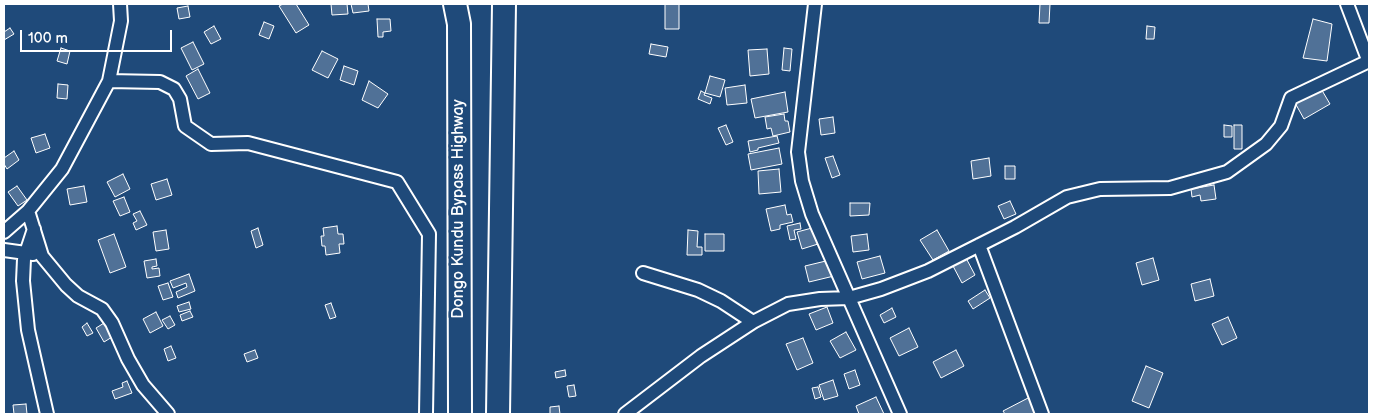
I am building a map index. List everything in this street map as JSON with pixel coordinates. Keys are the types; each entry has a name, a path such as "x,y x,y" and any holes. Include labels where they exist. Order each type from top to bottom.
{"highway":[{"name":"Dongo Kundu Bypass Highway","path":"456,4 459,24 460,414"},
{"path":"498,414 504,4"}],"street":[{"path":"4,232 28,211 62,169 109,81 121,21 120,4"},
{"path":"815,4 798,152 800,171 812,214 900,414"},
{"path":"625,414 701,356 753,322 788,304 820,299 849,298 881,289 928,271 1068,197 1100,189 1170,188 1227,172 1266,144 1281,126 1291,98 1369,61 1347,4"},
{"path":"109,81 160,82 174,89 180,99 185,126 211,144 248,143 397,182 429,234 426,414"},
{"path":"28,211 42,256 66,285 78,296 102,309 112,323 128,359 144,385 168,414"},
{"path":"34,229 26,253 23,275 28,330 47,414"},
{"path":"979,245 1042,414"},
{"path":"4,250 42,256"},
{"path":"643,274 698,290 721,301 753,322"}],"building":[{"path":"283,4 296,4 309,25 296,33 279,6"},
{"path":"331,4 347,4 348,14 332,15"},
{"path":"351,4 368,4 369,11 353,13"},
{"path":"665,4 679,4 679,29 665,29"},
{"path":"1040,4 1050,4 1049,23 1039,23"},
{"path":"188,6 190,17 179,19 177,8"},
{"path":"377,19 390,19 391,31 383,32 383,37 378,37"},
{"path":"1313,19 1332,24 1327,61 1303,58"},
{"path":"264,22 274,26 269,39 259,35"},
{"path":"214,26 221,39 211,44 204,32"},
{"path":"1147,26 1155,27 1154,39 1146,39"},
{"path":"10,28 14,34 4,40 4,32"},
{"path":"193,42 204,64 192,70 181,48"},
{"path":"651,44 668,47 666,57 649,54"},
{"path":"61,48 70,51 67,64 57,61"},
{"path":"784,48 792,49 790,71 782,70"},
{"path":"767,49 769,74 750,76 748,50"},
{"path":"322,51 338,59 328,78 312,70"},
{"path":"344,66 358,71 354,85 340,80"},
{"path":"198,69 210,93 198,99 186,76"},
{"path":"710,76 725,80 720,97 705,93"},
{"path":"369,81 388,94 378,108 362,100"},
{"path":"58,84 68,85 67,99 57,98"},
{"path":"745,85 747,103 727,105 725,88"},
{"path":"1320,87 1330,104 1304,119 1294,101"},
{"path":"701,91 705,93 704,95 712,98 710,104 698,99"},
{"path":"785,92 788,112 755,118 751,99"},
{"path":"784,114 785,121 788,121 790,132 773,136 771,128 767,129 765,117"},
{"path":"833,117 835,133 821,135 819,119"},
{"path":"726,125 733,142 726,145 718,128"},
{"path":"1224,125 1232,126 1232,137 1224,137"},
{"path":"1234,125 1242,125 1242,149 1234,149"},
{"path":"45,134 50,148 36,153 31,138"},
{"path":"777,136 779,143 750,152 748,141"},
{"path":"779,148 782,164 751,170 748,154"},
{"path":"14,151 19,160 7,169 4,164 4,158"},
{"path":"833,156 840,175 832,178 825,158"},
{"path":"989,158 991,176 973,179 971,161"},
{"path":"1005,166 1015,166 1015,179 1005,179"},
{"path":"779,169 781,192 759,194 758,171"},
{"path":"123,174 130,189 115,197 107,182"},
{"path":"167,179 172,195 156,200 151,184"},
{"path":"1214,185 1216,199 1201,201 1200,195 1192,197 1191,189"},
{"path":"17,186 27,200 18,206 8,192"},
{"path":"84,186 87,202 70,205 67,189"},
{"path":"124,197 130,212 120,216 113,201"},
{"path":"1010,201 1016,214 1004,219 998,206"},
{"path":"850,203 870,203 869,215 850,216"},
{"path":"785,205 787,215 791,214 793,222 780,225 780,229 771,231 766,209"},
{"path":"140,211 147,225 136,230 133,223 137,221 133,214"},
{"path":"800,223 801,229 794,230 796,239 790,240 787,226"},
{"path":"337,226 338,234 343,234 344,244 339,244 340,253 326,255 325,246 322,246 321,236 324,236 323,228"},
{"path":"258,228 263,245 256,248 251,231"},
{"path":"812,228 818,244 802,249 797,232"},
{"path":"166,230 169,249 156,251 153,232"},
{"path":"688,230 698,231 697,247 702,247 702,255 687,255"},
{"path":"937,230 949,251 933,260 920,240"},
{"path":"114,234 126,267 110,273 98,240"},
{"path":"705,234 724,234 724,251 705,251"},
{"path":"867,234 869,250 853,252 851,236"},
{"path":"880,256 885,273 862,279 857,262"},
{"path":"966,258 975,275 962,283 953,266"},
{"path":"1153,258 1159,280 1142,285 1136,263"},
{"path":"156,259 157,266 152,267 152,269 159,268 160,276 147,278 144,261"},
{"path":"830,260 834,276 809,282 805,266"},
{"path":"189,274 195,291 178,298 176,292 187,287 186,283 173,288 170,281"},
{"path":"1210,279 1214,296 1195,301 1191,284"},
{"path":"168,283 173,297 163,300 158,286"},
{"path":"985,290 990,298 973,309 968,301"},
{"path":"189,302 191,309 179,312 177,306"},
{"path":"331,303 336,317 330,319 325,305"},
{"path":"827,307 833,323 816,330 809,314"},
{"path":"892,308 896,317 884,323 880,315"},
{"path":"190,311 193,317 182,321 180,315"},
{"path":"156,312 163,326 150,333 143,319"},
{"path":"170,316 175,325 168,329 162,320"},
{"path":"1228,317 1237,338 1222,345 1212,324"},
{"path":"109,320 117,334 104,342 96,328"},
{"path":"87,323 93,333 87,336 82,327"},
{"path":"909,328 918,347 899,356 890,338"},
{"path":"846,332 856,350 840,358 830,341"},
{"path":"803,338 813,363 797,370 786,344"},
{"path":"171,346 176,358 168,361 164,349"},
{"path":"255,350 258,358 247,362 244,354"},
{"path":"956,350 964,366 941,378 933,362"},
{"path":"1146,366 1163,373 1149,408 1132,401"},
{"path":"565,370 566,376 556,378 555,372"},
{"path":"855,370 860,385 849,389 844,374"},
{"path":"833,380 838,396 824,400 819,385"},
{"path":"127,381 132,393 115,399 112,391 123,387 122,383"},
{"path":"574,385 576,396 569,397 567,386"},
{"path":"818,387 821,397 815,399 812,388"},
{"path":"876,397 884,414 859,414 856,406"},
{"path":"1030,397 1038,414 1005,414 1003,411"},
{"path":"26,404 27,414 14,414 13,405"},
{"path":"559,406 560,414 550,414 550,407"}]}
